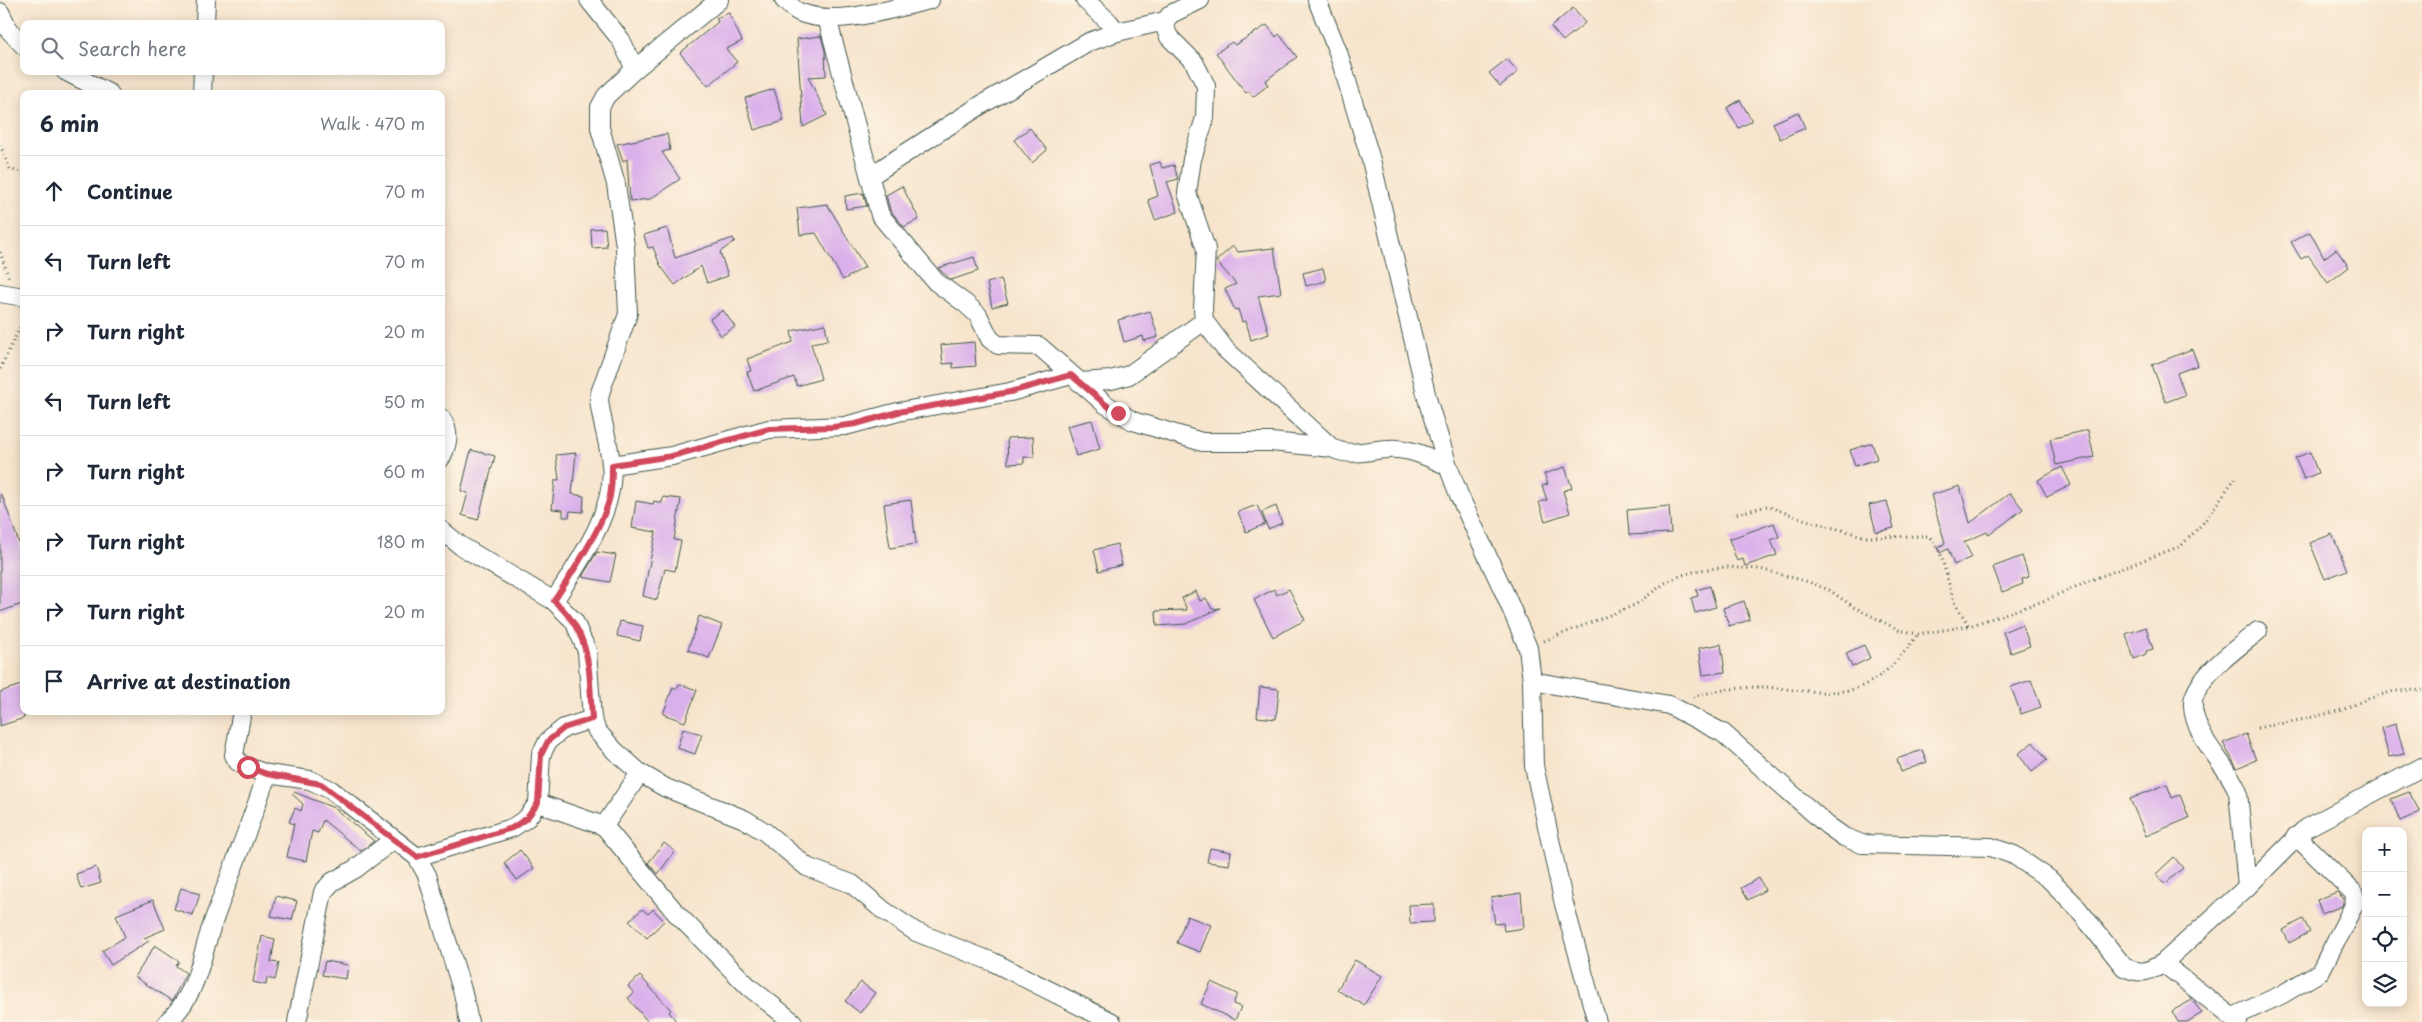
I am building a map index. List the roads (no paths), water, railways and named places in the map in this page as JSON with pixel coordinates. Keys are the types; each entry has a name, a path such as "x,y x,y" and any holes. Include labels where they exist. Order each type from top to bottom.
{"street":[{"path":"205,20 206,0"},
{"path":"589,0 621,40 635,69"},
{"path":"554,601 580,559 606,508 612,483 612,465 599,399 600,390 628,314 629,304 625,246 616,184 601,136 600,107 606,96 635,69 719,0"},
{"path":"784,0 797,12 827,18 861,15 930,0"},
{"path":"1085,0 1117,32"},
{"path":"870,176 942,129 1068,53 1089,42 1117,32 1165,21 1171,14 1200,0"},
{"path":"1317,0 1352,94 1371,160 1428,402 1448,466 1459,495 1528,648 1532,680 1534,766 1564,904 1597,1022"},
{"path":"0,12 9,30 20,42"},
{"path":"827,18 880,215 936,282 978,315 993,342 998,345 1039,346 1105,404 1126,417 1192,440 1210,443 1271,442 1332,448 1347,453 1395,448 1417,453 1448,466"},
{"path":"1165,21 1165,29 1169,36 1194,62 1201,72 1206,86 1205,118 1192,159 1187,193 1206,249 1204,321 1225,349 1332,448"},
{"path":"73,75 102,90"},
{"path":"202,90 203,75"},
{"path":"0,293 20,296"},
{"path":"612,465 672,456 769,429 851,425 898,412 1075,378 1110,380 1130,375 1204,321"},
{"path":"445,426 449,434 445,450"},
{"path":"445,533 461,546 554,601 574,621 582,637 589,669 592,719 604,739 640,774 666,788 744,820 765,832 808,867 856,887 890,915 916,932 993,962 1112,1022"},
{"path":"2247,886 2238,792 2233,780 2204,739 2195,722 2194,698 2202,682 2218,665 2258,630"},
{"path":"1532,680 1668,705 1723,732 1827,825 1844,837 1862,844 1991,848 2014,855 2049,879 2074,904 2124,967 2136,972 2148,972 2164,963 2247,886 2296,836 2320,820 2422,767"},
{"path":"241,715 234,755 238,762 267,774 321,784 417,857 427,875 463,993 469,1022"},
{"path":"417,857 512,828 527,818 538,803 541,755 548,741 564,728 592,719"},
{"path":"167,1022 183,1006 194,987 211,928 250,826 267,774"},
{"path":"604,826 640,774"},
{"path":"538,803 604,826 676,913 749,987 793,1022"},
{"path":"2164,963 2235,1020 2320,972 2356,898 2353,892 2296,836"},
{"path":"297,1022 323,892 332,882 361,865 393,840"}]}
